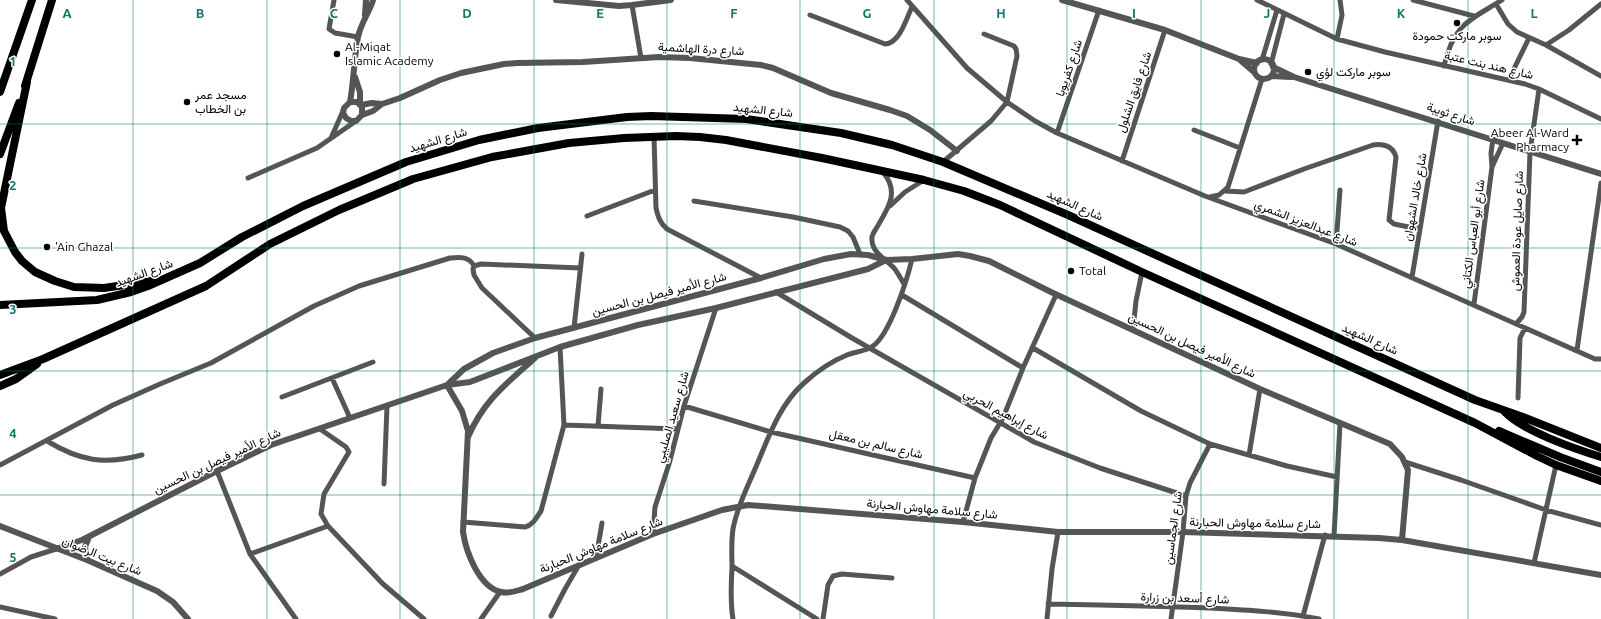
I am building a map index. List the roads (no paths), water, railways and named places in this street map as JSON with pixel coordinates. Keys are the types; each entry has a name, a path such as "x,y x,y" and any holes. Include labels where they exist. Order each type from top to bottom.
{"highway":[{"path":"0,92 32,0"},
{"path":"0,154 27,82 52,0"},
{"path":"27,82 1,208 4,231 15,252 35,272 55,282 74,287 104,288 146,281 165,280"},
{"name":"شارع الشهيد","path":"4,304 97,300 132,292 165,280 200,263 242,237 283,216 406,162 479,140 560,125 627,117 651,116 746,120 841,133 881,142 944,162 1062,212 1475,400 1523,417 1601,448"},
{"path":"0,375 43,359 206,286 270,244 339,210 413,179 465,164 519,152 596,140 654,136 694,136 726,140 881,170 964,191 1000,205 1142,272 1475,423 1509,442 1556,465 1601,481"},
{"path":"0,386 16,379 43,359"},
{"name":"شارع الشهيد","path":"1503,410 1518,423 1558,441 1601,457"},
{"path":"1475,423 1601,472"}],"street":[{"path":"334,0 329,29 331,32 358,37"},
{"path":"365,15 366,0"},
{"path":"350,102 358,37 365,15 373,0"},
{"path":"556,0 632,5 671,0"},
{"name":"شارع عبدالعزيز الشمري","path":"907,0 967,68 1007,102 1035,121 1057,133 1206,196 1336,244 1595,359 1601,359"},
{"path":"1062,0 1165,30 1239,59 1269,61 1272,65"},
{"name":"شارع هند بنت عتبة","path":"1256,0 1337,39 1444,66 1508,79 1539,89 1601,119"},
{"path":"1337,39 1342,15 1340,0"},
{"path":"1413,0 1474,16"},
{"path":"1444,66 1450,44 1459,29 1474,16 1502,0"},
{"path":"1496,4 1511,27 1601,76"},
{"path":"632,5 642,58"},
{"path":"1546,45 1601,5"},
{"path":"810,15 885,44 889,44 896,39 912,7"},
{"name":"شارع كفريوبا","path":"1057,133 1099,10"},
{"path":"1254,72 1255,66 1260,61 1277,10"},
{"path":"1262,79 1271,76 1273,70 1272,65 1284,14"},
{"name":"شارع فايق الشلول","path":"1122,161 1165,30"},
{"path":"944,162 991,121 1007,102 1017,56 1016,49 1014,46 984,34"},
{"path":"1508,79 1529,38"},
{"name":"شارع درة الهاشمية","path":"362,115 373,111 382,104 400,98 450,76 504,64 583,62 659,57 701,58 761,65 773,68 831,93 907,116 930,130 957,151"},
{"path":"1239,59 1262,79"},
{"name":"شارع ثويبة","path":"1272,65 1294,77 1438,121 1601,174"},
{"path":"248,178 318,148 362,115 363,110 360,104 360,92 354,76"},
{"name":"شارع ثويبة","path":"1271,76 1294,77"},
{"path":"1206,196 1212,197 1219,195 1225,191 1230,182 1262,79"},
{"name":"شارع صايل عودة العموش","path":"1516,324 1522,318 1524,312 1530,152 1539,89"},
{"path":"330,139 345,105 353,101 360,104"},
{"name":"شارع درة الهاشمية","path":"360,104 382,104"},
{"path":"343,110 344,116 348,120 356,120"},
{"name":"شارع خالد الشهوان","path":"1412,277 1438,121"},
{"path":"1194,130 1240,148"},
{"path":"654,136 655,190 658,215 664,226 761,278"},
{"name":"شارع أبو العباس الكتاني","path":"1474,304 1492,167 1491,153 1493,139"},
{"name":"شارع أبو العباس الكتاني","path":"1492,167 1503,143"},
{"path":"1225,191 1244,192 1352,152 1373,145 1382,144 1391,148 1396,156 1389,220 1394,224 1419,230"},
{"path":"881,170 887,176 892,191 889,207 872,238 875,250 898,274 904,284"},
{"path":"889,207 906,192 924,180"},
{"path":"1577,350 1599,213 1601,183"},
{"path":"587,216 655,190"},
{"path":"1336,244 1340,190"},
{"path":"694,201 792,217 840,227 848,231 853,237 860,254"},
{"path":"574,328 582,254"},
{"name":"شارع الأمير فيصل بن الحسين","path":"447,385 464,369 488,356 535,338 761,278 824,259 842,255 860,254 886,260 958,254 980,258 1260,389 1390,444 1397,450 1405,462 1408,470 1402,540"},
{"path":"0,465 113,405 211,363 293,316 352,288 450,258 465,258 470,260 474,266 474,275 482,288 535,338"},
{"path":"733,619 731,606 732,540 739,506 780,413 796,390 803,383 836,360 870,348 877,342 902,295 912,259"},
{"name":"شارع الأمير فيصل بن الحسين","path":"56,549 74,543 217,471 271,446 350,418 447,385 477,379 560,347 638,324 716,308 868,269 886,260"},
{"path":"474,266 481,264 580,268"},
{"path":"1133,330 1136,301 1142,272"},
{"name":"شارع إبراهيم الحربي","path":"776,292 1000,424 1034,442 1066,455 1186,496"},
{"path":"963,522 975,478 991,438 1000,424 1056,294"},
{"path":"902,295 1023,368"},
{"name":"شارع سعيد الصليبي","path":"653,534 655,507 684,406 716,308"},
{"path":"1518,398 1520,338 1525,328"},
{"path":"463,522 525,527 534,522 541,511 564,424 560,347"},
{"path":"1033,348 1151,416 1210,444 1287,466 1337,477"},
{"path":"468,439 476,420 487,404 501,388 538,356"},
{"path":"282,397 373,362"},
{"path":"332,378 350,418"},
{"path":"447,385 465,418 468,439 463,522 464,541 471,562 485,581 500,592 481,619"},
{"path":"598,426 601,389"},
{"path":"1249,455 1260,389"},
{"path":"384,484 387,406"},
{"name":"شارع سالم بن معقل","path":"684,406 771,432 975,478"},
{"path":"564,424 678,429"},
{"path":"1334,536 1340,424"},
{"path":"320,429 346,447 349,452 324,494 321,514 328,526 382,584 424,619"},
{"path":"47,440 68,453 89,459 118,460 142,455"},
{"name":"شارع الجماسين","path":"1171,619 1183,532 1186,496 1190,484 1210,444"},
{"path":"1405,462 1546,510 1601,525"},
{"path":"1534,563 1556,465"},
{"path":"217,471 250,554 296,619"},
{"name":"شارع سلامة مهاوش الحبارنة","path":"500,592 511,592 523,589 653,534 722,510 739,506 757,505 963,522 1058,532 1183,532 1325,535 1402,540 1601,575"},
{"path":"596,558 602,524"},
{"name":"شارع بيت الرضوان","path":"0,526 87,560 157,591 173,602 188,619"},
{"path":"250,554 328,526"},
{"path":"1047,619 1058,532"},
{"path":"87,560 85,547 90,535"},
{"path":"1303,616 1325,535"},
{"path":"0,574 31,557 56,549"},
{"path":"551,616 579,565"},
{"path":"732,566 817,619"},
{"path":"823,619 828,585 832,576 842,574 892,578"},
{"name":"شارع أسعد بن زرارة","path":"1048,604 1173,606 1244,610 1320,619"},
{"path":"0,606 55,619"}],"place":[{"name":"سوبر ماركت حمودة","path":"1457,23"},
{"name":"Al-Miqat Islamic Academy","path":"337,54"},
{"name":"سوبر ماركت لؤي","path":"1308,72"},
{"name":"مسجد عمر بن الخطاب","path":"187,102"},
{"name":"Abeer Al-Ward Pharmacy","path":"1577,140"},
{"name":"'Ain Ghazal","path":"47,247"},
{"name":"Total","path":"1071,271"}]}
